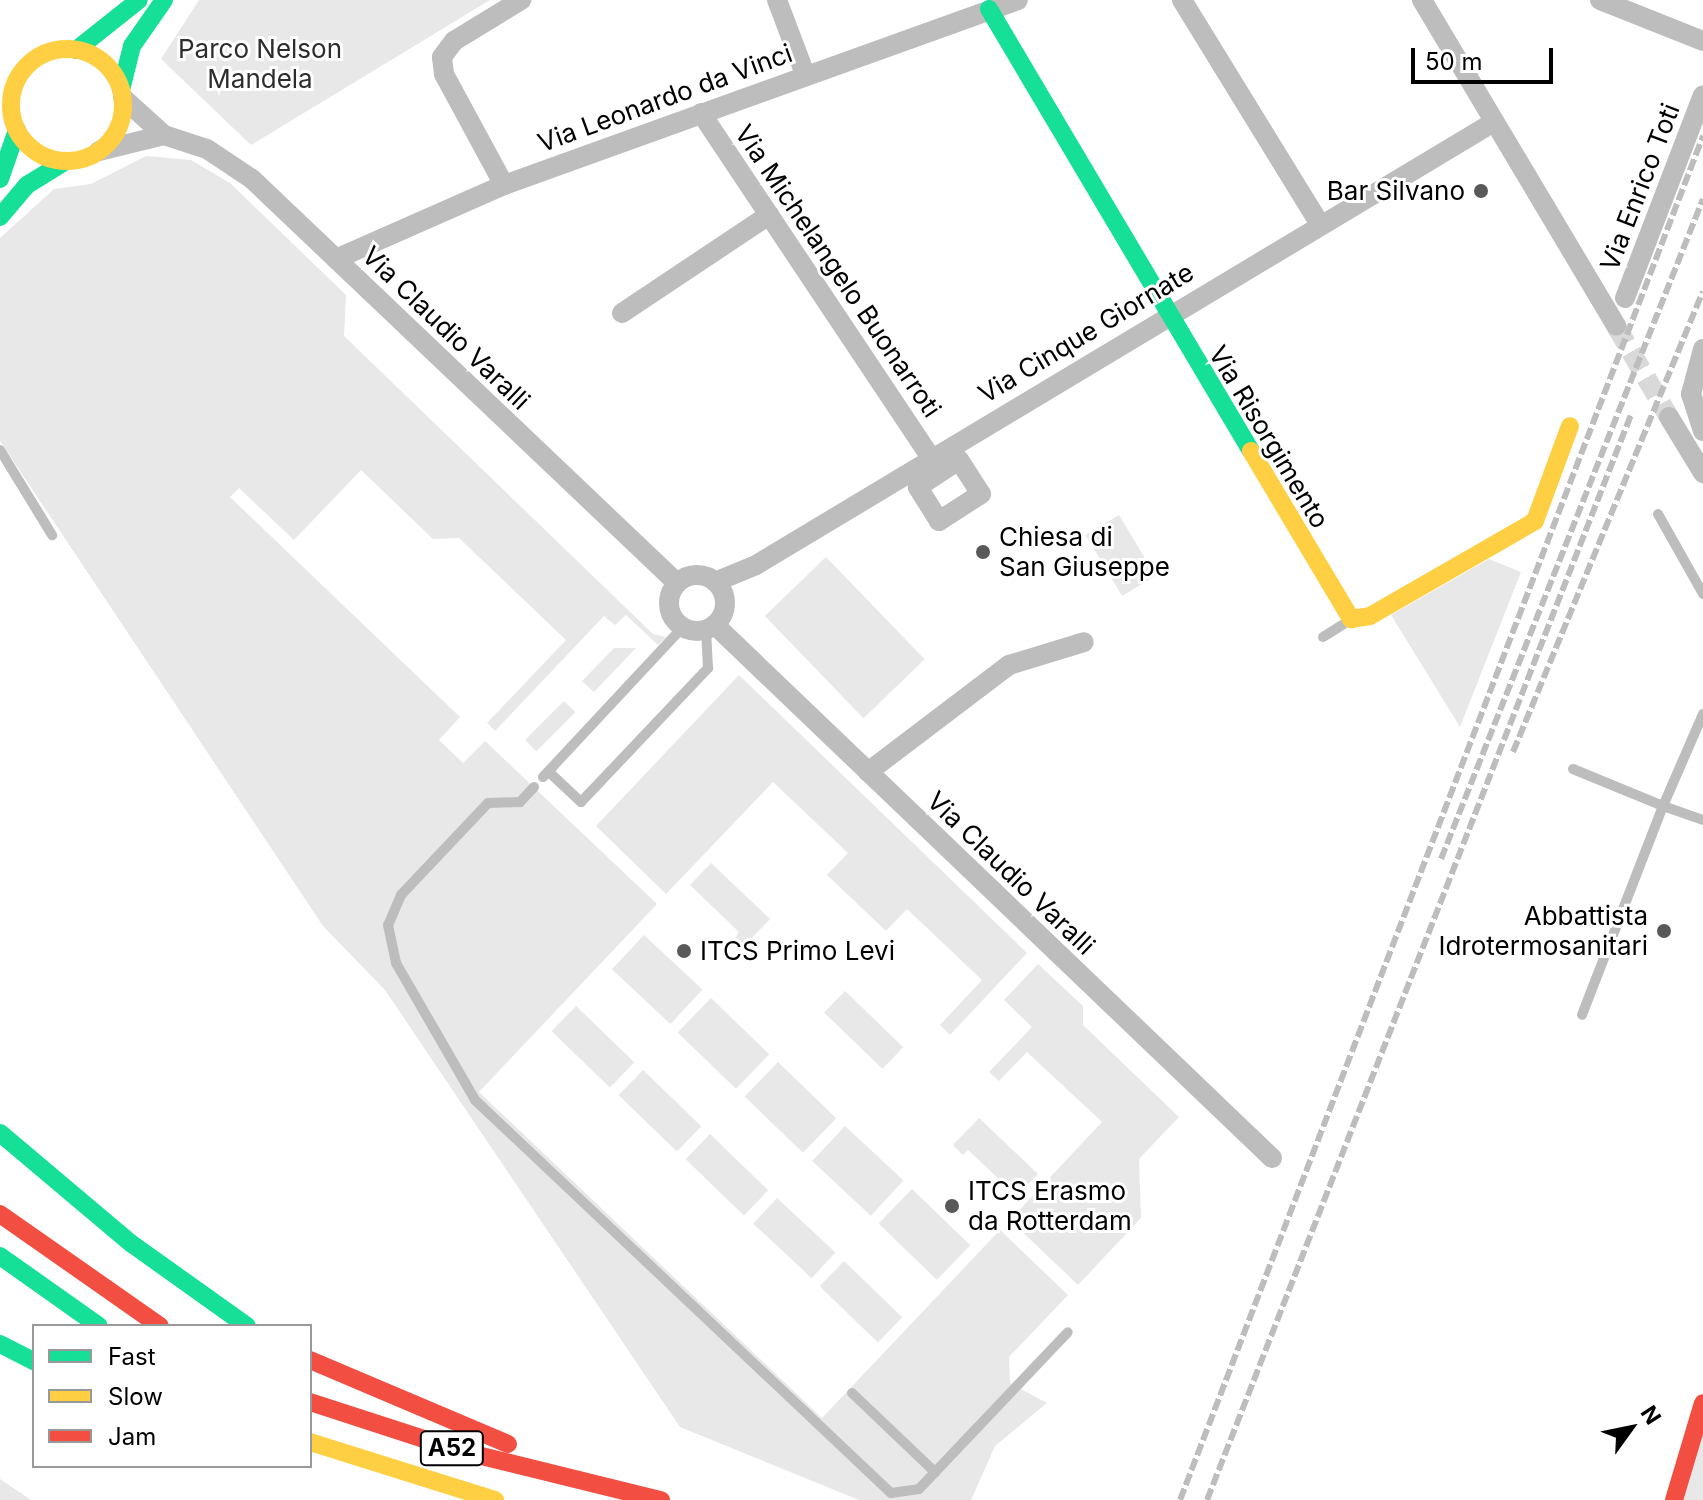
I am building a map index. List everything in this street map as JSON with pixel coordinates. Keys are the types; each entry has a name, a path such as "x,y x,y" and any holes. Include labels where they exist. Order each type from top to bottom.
{"main road":[{"path":"0,67 76,50 139,0"},
{"path":"0,217 27,185 66,161 99,151 117,132 132,46 164,0"},
{"name":"Via Risorgimento","path":"989,9 1351,619"},
{"path":"76,50 104,63 122,94"},
{"path":"0,179 13,89 31,62"},
{"path":"10,121 41,155 66,161"},
{"path":"1351,619 1370,616 1535,521 1570,426"},
{"path":"0,1133 132,1244 244,1324"},
{"path":"0,1214 157,1324"},
{"path":"0,1256 96,1324"},
{"path":"0,1344 32,1360"},
{"path":"312,1361 597,1483"},
{"name":"A52","path":"312,1403 461,1451 661,1500"},
{"path":"1674,1500 1703,1403"},
{"name":"A52","path":"312,1443 495,1500"},
{"path":"312,1462 452,1488"}],"street":[{"path":"504,185 444,74 442,57 454,41 521,0"},
{"path":"777,0 805,74"},
{"name":"Via Leonardo da Vinci","path":"336,259 504,185 805,74 1018,0"},
{"path":"1182,0 1320,224"},
{"path":"1422,0 1616,326"},
{"path":"1600,0 1703,41"},
{"name":"Via Claudio Varalli","path":"122,94 164,135 229,161 677,583"},
{"name":"Via Enrico Toti","path":"1625,298 1703,95"},
{"name":"Via Michelangelo Buonarroti","path":"701,113 931,458"},
{"name":"Via Cinque Giornate","path":"715,582 931,458 1484,128"},
{"path":"99,151 164,135"},
{"path":"622,313 769,215"},
{"path":"1703,349 1691,394 1703,431"},
{"path":"1669,417 1703,473"},
{"path":"696,575 715,582 725,599 710,628 683,627 669,607 677,583 696,575"},
{"name":"Via Claudio Varalli","path":"710,628 868,772 1272,1158"},
{"path":"868,772 1009,665 1084,642"}],"lane":[{"path":"0,450 52,535"},
{"path":"1658,514 1703,594"},
{"path":"1323,637 1351,619"},
{"path":"683,627 546,774 581,802 708,668 710,628"},
{"path":"1582,1015 1663,806 1703,714"},
{"path":"1573,769 1703,820"},
{"path":"534,787 520,802 488,803 390,915 392,954 469,1093 886,1490 914,1493 1068,1332"},
{"path":"852,1393 935,1472"}],"green space":[{"name":"Parco Nelson Mandela","path":"199,0 490,0 251,145 161,59"},
{"path":"146,156 191,160 230,183 346,295 344,336 653,634 666,637 658,645 626,615 615,625 604,616 495,731 487,723 566,640 459,538 433,539 361,470 294,540 239,488 230,497 460,717 439,740 463,763 485,741 657,904 479,1092 822,1418 1000,1230 1068,1295 1009,1357 1010,1383 1047,1403 995,1446 971,1500 859,1500 680,1427 385,990 323,926 0,441 0,238 54,189 91,184"},
{"path":"1119,515 1156,576 1122,596 1086,535"},
{"path":"826,557 925,659 863,718 765,616"},
{"path":"1489,559 1521,572 1460,727 1391,615"},
{"path":"614,648 636,648 594,692 582,681"},
{"path":"739,675 1027,953 950,1035 940,1025 982,980 907,909 886,931 827,875 848,853 773,782 666,894 596,826"},
{"path":"564,701 575,712 536,751 525,740"},
{"path":"711,863 770,919 744,946 735,938 739,932 690,885"},
{"path":"644,935 703,990 670,1024 612,969"},
{"path":"1038,964 1083,1006 1083,1025 1179,1117 1139,1159 1141,1218 1078,1285 1010,1220 1102,1122 1027,1052 999,1081 989,1072 1032,1027 1004,1000"},
{"path":"845,991 903,1047 882,1069 824,1013"},
{"path":"711,998 769,1054 736,1089 678,1033"},
{"path":"576,1006 634,1062 610,1087 552,1031"},
{"path":"778,1062 836,1118 803,1153 745,1097"},
{"path":"643,1070 701,1126 677,1151 619,1095"},
{"path":"979,1118 1038,1174 1017,1196 968,1150 963,1155 953,1145"},
{"path":"845,1126 904,1181 871,1216 812,1161"},
{"path":"710,1134 768,1190 744,1215 686,1159"},
{"path":"912,1189 970,1245 937,1280 879,1224"},
{"path":"777,1198 836,1253 812,1278 753,1224"},
{"path":"844,1261 902,1317 878,1342 820,1286"},
{"path":"1703,1426 1703,1500 1680,1500"},
{"path":"0,1479 31,1500 0,1500"}],"tunnel":[{"path":"1616,326 1669,417"}],"railway":[{"path":"1180,1500 1703,136"},
{"path":"1441,859 1703,199"},
{"path":"1513,752 1703,292"},
{"path":"1207,1500 1632,412"}],"traffic: fast":[{"path":"76,50 139,0"},
{"path":"121,90 132,46 164,0"},
{"path":"989,9 1251,451"},
{"path":"0,179 17,130"},
{"path":"0,217 27,185 66,161"},
{"path":"0,1133 132,1244 244,1324"},
{"path":"0,1256 96,1324"},
{"path":"0,1344 32,1360"}],"traffic: slow":[{"path":"67,49 88,53 107,65 119,84 123,105 119,126 107,145 88,157 67,161 46,157 27,145 15,126 11,105 15,84 27,65 46,53 67,49"},
{"path":"1251,451 1351,619 1370,616 1535,521 1570,426"},
{"path":"312,1443 495,1500"}],"traffic: jam":[{"path":"0,1214 157,1324"},
{"path":"312,1361 508,1444"},
{"path":"312,1403 461,1451 661,1500"},
{"path":"1674,1500 1703,1403"}],"place":[{"name":"Bar Silvano","path":"1481,191"},
{"name":"Chiesa di San Giuseppe","path":"983,552"},
{"name":"Abbattista Idrotermosanitari","path":"1664,931"},
{"name":"ITCS Primo Levi","path":"684,951"},
{"name":"ITCS Erasmo da Rotterdam","path":"952,1206"}]}
